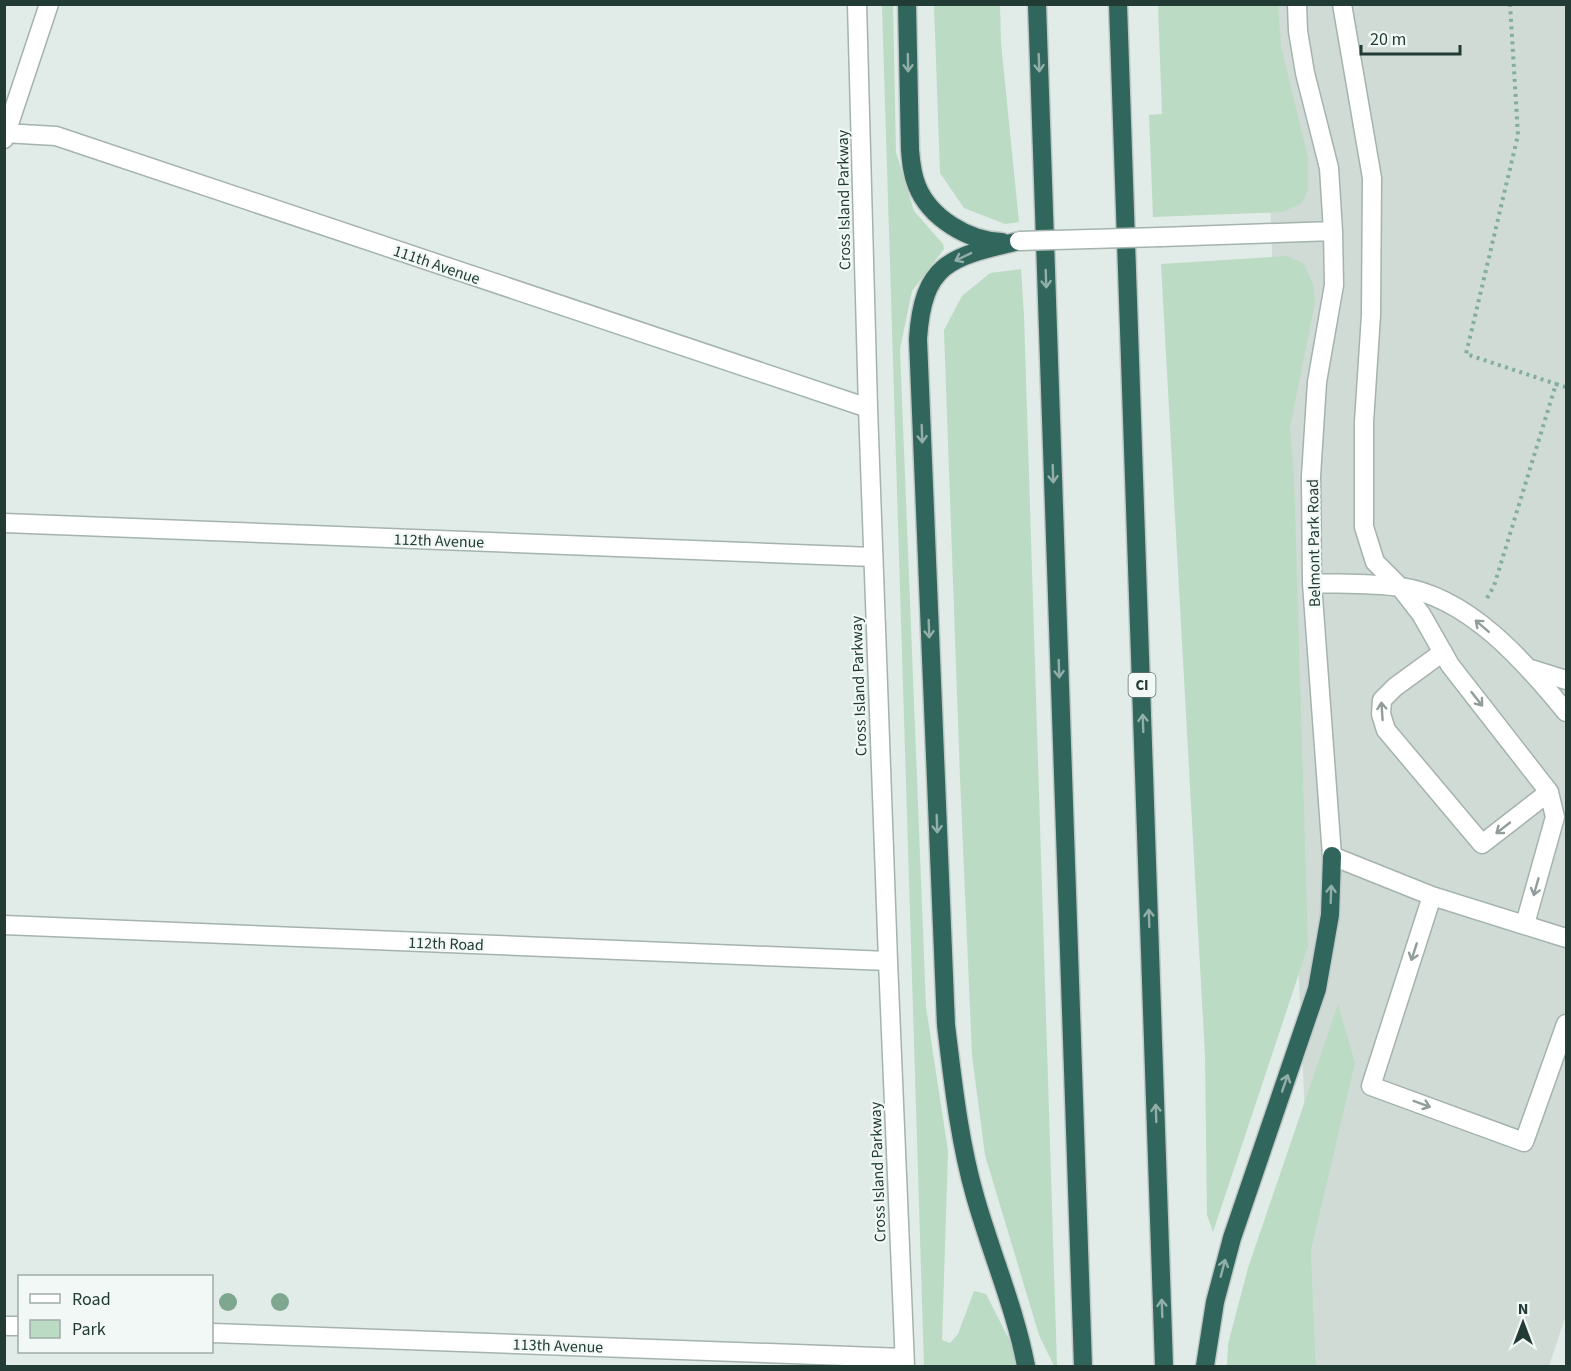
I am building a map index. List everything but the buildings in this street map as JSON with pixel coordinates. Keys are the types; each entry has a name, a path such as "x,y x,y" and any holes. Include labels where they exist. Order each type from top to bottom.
{"highway":[{"path":"907,4 910,150 917,186 925,202 938,215 967,235 998,242 1019,241"},
{"path":"1037,4 1083,1366"},
{"name":"CI","path":"1118,4 1164,1366"},
{"path":"1019,241 973,252 946,266 935,277 927,291 918,339 946,1025 958,1120 966,1160 1026,1366"},
{"path":"1205,1366 1215,1302 1232,1238 1317,989 1330,915 1332,856"}],"street":[{"path":"5,135 49,4"},
{"name":"Belmont Park Road","path":"1297,4 1298,31 1305,73 1329,168 1333,231 1335,285 1317,382 1311,476 1312,583 1332,856"},
{"path":"1342,4 1372,178 1371,315 1364,422 1364,527 1375,562 1400,587 1421,614 1450,665 1549,792 1556,817 1525,924"},
{"name":"Cross Island Parkway","path":"856,5 873,557 904,1362"},
{"name":"111th Avenue","path":"5,135 56,136 868,408"},
{"path":"1019,241 1333,231"},
{"name":"112th Avenue","path":"4,523 873,557"},
{"path":"1312,583 1400,587 1431,594 1473,618 1531,669 1566,712"},
{"path":"1443,652 1395,687 1382,700 1381,714 1386,730 1482,844 1549,792"},
{"path":"1531,669 1566,680"},
{"path":"1332,856 1432,896 1566,938"},
{"path":"1432,896 1371,1086 1524,1142 1566,1024"},
{"name":"112th Road","path":"4,925 888,961"},
{"name":"113th Avenue","path":"213,1333 904,1362"}],"path":[{"path":"1510,4 1518,135 1466,354 1566,387"},
{"path":"1473,618 1494,586 1556,384"}],"shaded area":[{"path":"1263,5 1566,5 1566,1315 1549,1366 1316,1366 1298,958"}],"green space":[{"path":"882,5 893,5 896,152 914,211 943,244 944,249 912,291 900,349 926,1007 948,1151 942,1340 950,1343 958,1334 974,1291 986,1294 1016,1353 1018,1366 924,1366"},
{"path":"934,5 1000,5 1001,43 1019,222 1005,224 964,208 940,173"},
{"path":"1158,5 1278,5 1281,46 1308,158 1308,190 1302,203 1283,212 1153,217 1149,115 1162,114"},
{"path":"1287,256 1303,263 1313,283 1315,302 1290,427 1294,477 1308,946 1213,1232 1207,1215 1205,1055 1161,264"},
{"path":"1021,269 1057,1366 1054,1366 1039,1335 985,1155 972,1055 944,330 962,296 990,273"},
{"path":"1338,1004 1355,1063 1311,1250 1316,1366 1227,1366 1228,1344 1248,1268"}]}
